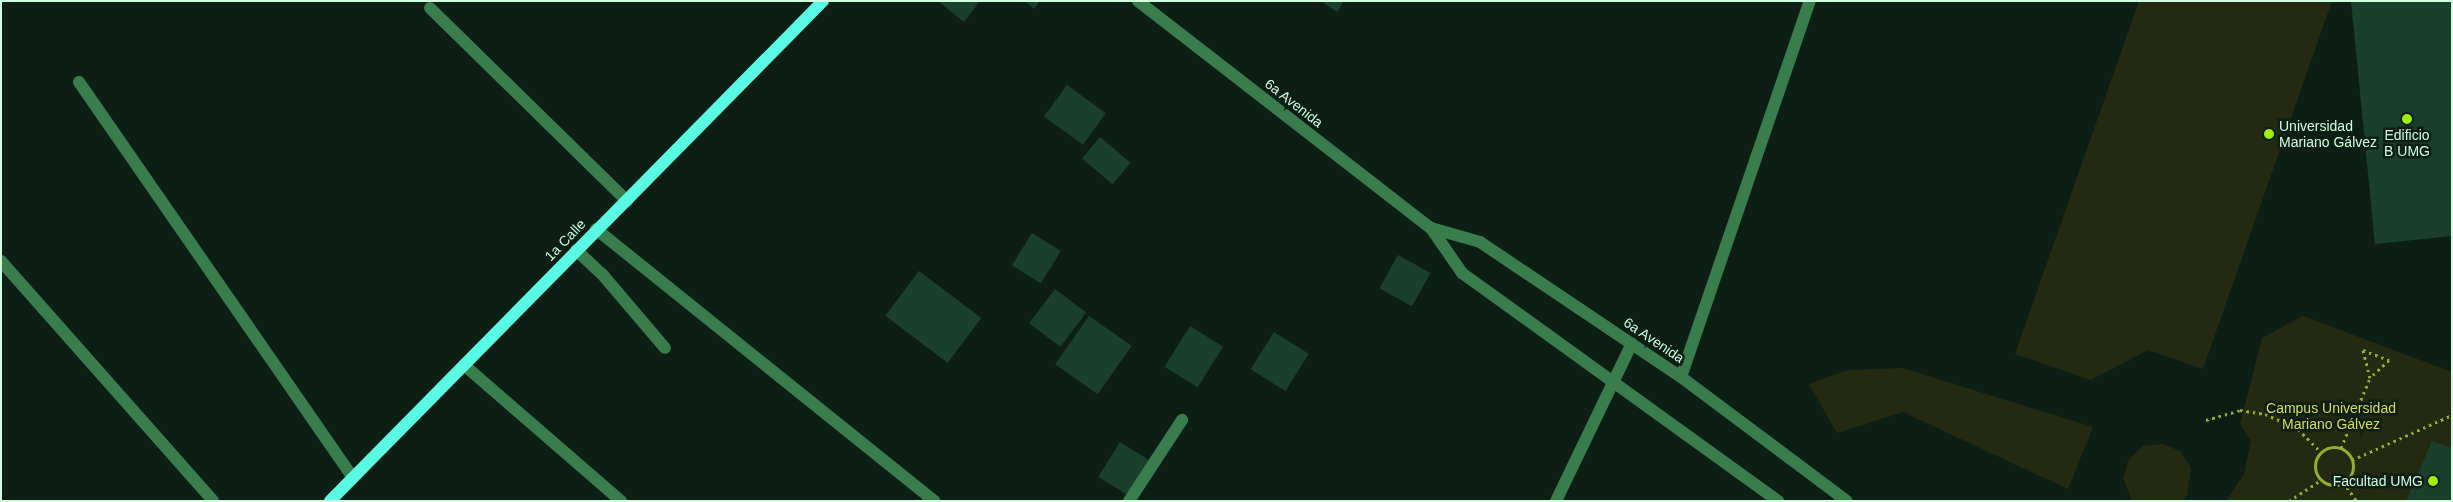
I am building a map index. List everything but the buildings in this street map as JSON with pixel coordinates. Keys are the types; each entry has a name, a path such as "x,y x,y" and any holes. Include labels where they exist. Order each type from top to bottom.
{"main road":[{"name":"1a Calle","path":"330,501 352,476 464,365 596,229 627,201 823,1"}],"street":[{"name":"6a Avenida","path":"1138,1 1431,228 1462,273 1778,501"},
{"path":"1681,377 1810,1"},
{"path":"430,8 627,201"},
{"path":"79,82 352,476"},
{"name":"6a Avenida","path":"1431,228 1480,242 1681,377 1847,501"},
{"path":"596,229 934,501"},
{"path":"576,250 602,274 665,348"},
{"path":"1,261 213,501"},
{"path":"1556,501 1632,343"},
{"path":"464,365 621,501"},
{"path":"1129,501 1182,420"}],"path":[{"path":"2341,448 2370,378 2389,360 2363,350 2370,378"},
{"path":"2206,420 2240,410 2265,414 2298,429 2321,452"},
{"path":"2352,460 2452,415"},
{"path":"2321,452 2341,448"},
{"path":"2321,452 2315,463 2321,480 2332,485 2343,482 2351,473 2352,460 2341,448"},
{"path":"2289,501 2321,480"},
{"path":"2343,482 2357,501"}],"green space":[{"path":"2139,1 2332,1 2203,369 2148,350 2091,380 2015,354"},
{"name":"Campus Universidad Mariano Gálvez","path":"2303,316 2452,372 2452,501 2226,501 2244,474 2251,441 2240,424 2262,338"},
{"path":"1902,368 2093,427 2068,489 1903,412 1837,433 1809,384 1848,370"},
{"path":"2163,444 2180,451 2191,468 2187,496 2183,501 2132,501 2123,478 2129,459 2143,446"}],"place":[{"name":"Edificio B UMG","path":"2407,119"},
{"name":"Universidad Mariano Gálvez","path":"2269,134"},
{"name":"Facultad UMG","path":"2433,481"}]}
